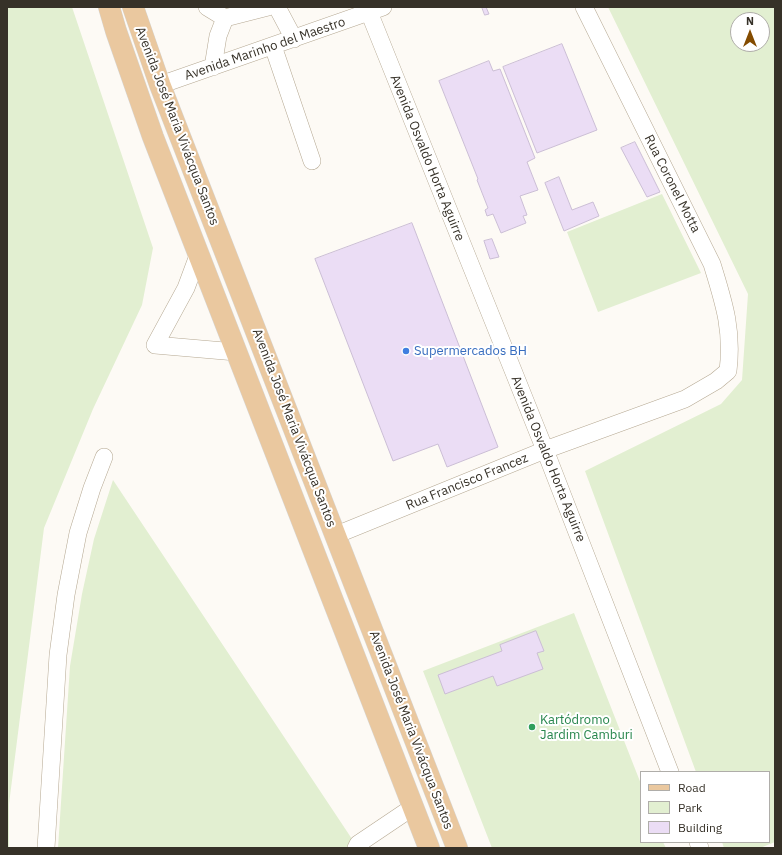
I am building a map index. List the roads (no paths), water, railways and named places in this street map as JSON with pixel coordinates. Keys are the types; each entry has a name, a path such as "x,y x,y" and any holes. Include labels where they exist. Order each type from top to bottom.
{"main road":[{"name":"Avenida José Maria Vivácqua Santos","path":"109,7 153,137 429,848"},
{"name":"Avenida José Maria Vivácqua Santos","path":"133,7 160,85 457,848"}],"street":[{"path":"207,7 225,18 268,7"},
{"path":"277,7 294,39"},
{"name":"Rua Coronel Motta","path":"584,7 712,264 724,300 728,318 730,336 728,371"},
{"name":"Avenida Marinho del Maestro","path":"160,85 294,39 365,11"},
{"name":"Avenida Osvaldo Horta Aguirre","path":"365,11 545,450 670,771"},
{"path":"213,67 218,36 225,18"},
{"path":"273,46 312,161"},
{"path":"199,253 186,288 155,345 236,352"},
{"name":"Rua Francisco Francez","path":"336,535 545,450 685,399 711,385 723,377 728,371"},
{"path":"46,848 58,655 66,595 78,533 92,488 104,457"},
{"path":"356,848 358,844 413,807"}],"place":[{"name":"Supermercados BH","path":"406,351"},
{"name":"Kartódromo Jardim Camburi","path":"532,727"}]}
